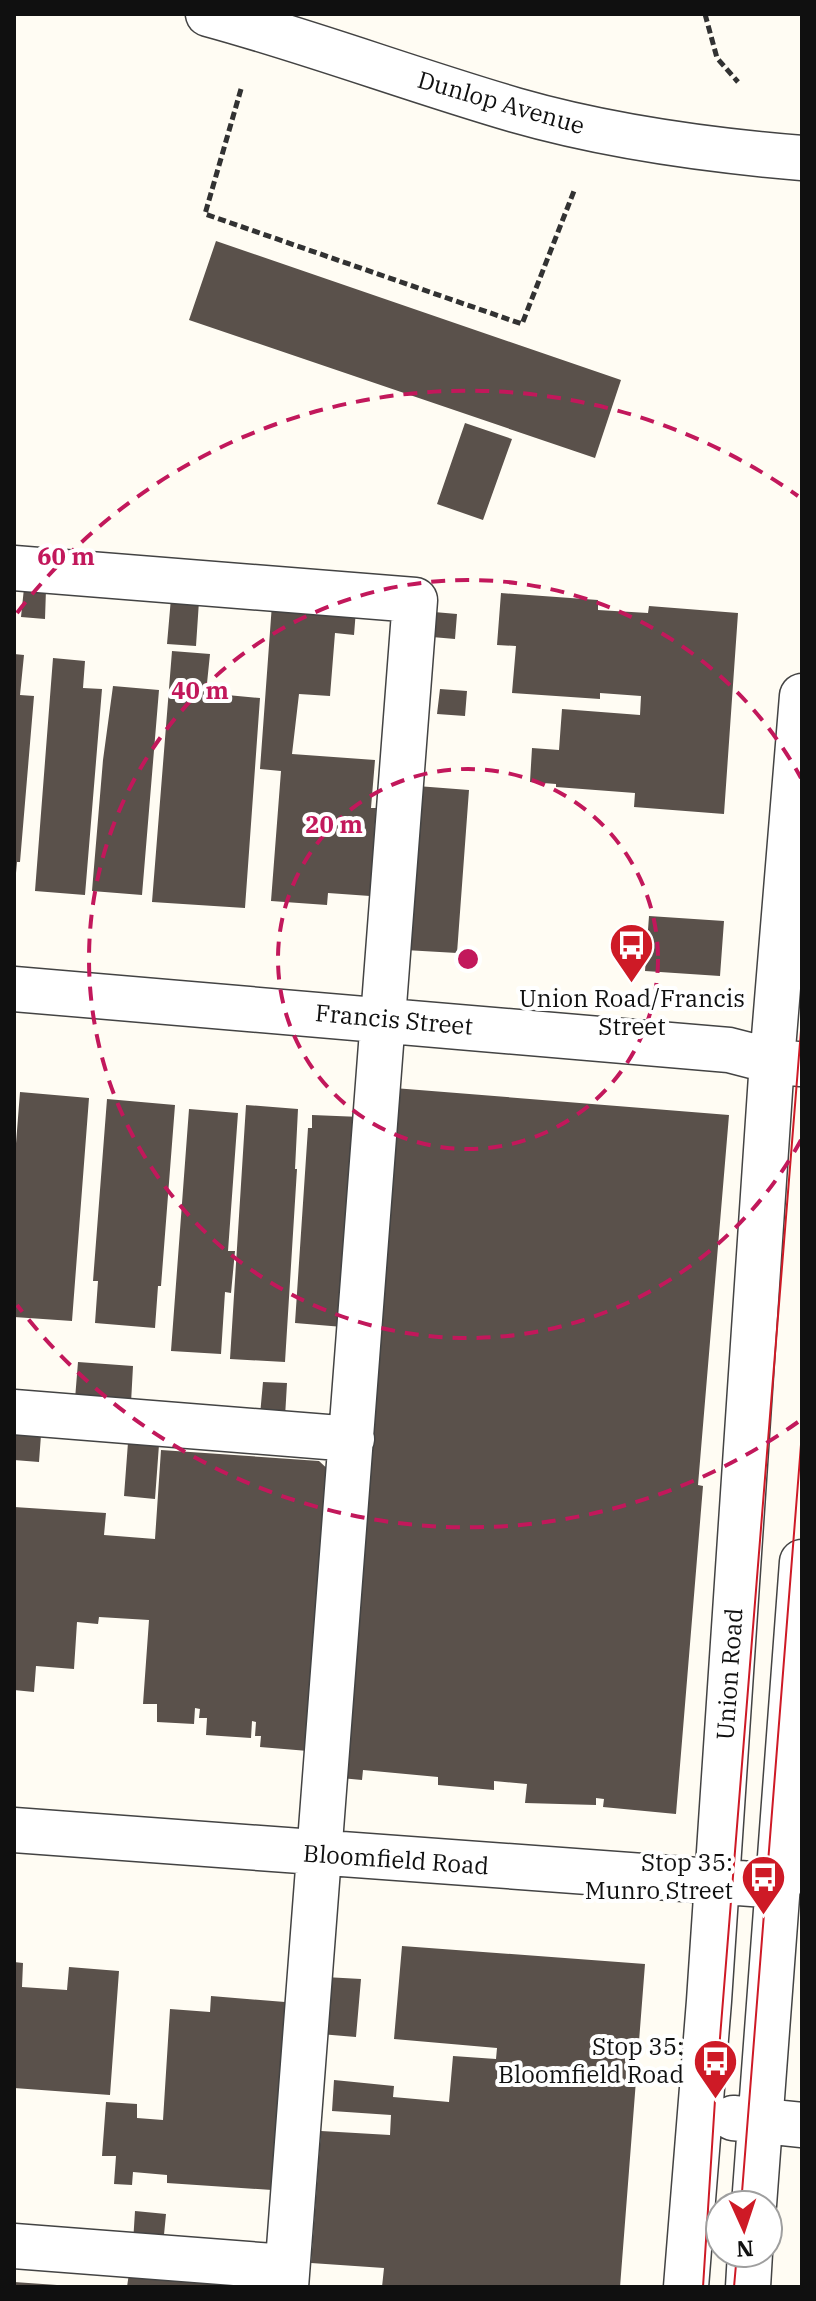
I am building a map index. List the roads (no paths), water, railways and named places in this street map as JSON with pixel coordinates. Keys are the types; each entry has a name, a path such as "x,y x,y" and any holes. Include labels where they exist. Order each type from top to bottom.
{"street":[{"name":"Dunlop Avenue","path":"208,14 503,106 579,126 677,144 802,158"},
{"path":"14,568 415,600 286,2277 14,2246"},
{"name":"Union Road","path":"686,2287 716,1883 787,1063 802,696"},
{"name":"Francis Street","path":"14,989 729,1050 787,1063"},
{"path":"14,1412 352,1439"},
{"path":"759,2189 781,2123 779,1886 802,1562"},
{"name":"Bloomfield Road","path":"14,1830 319,1855 779,1886"},
{"path":"698,2115 781,2123"}],"tram line":[{"path":"703,2287 715,2100 802,1018"},
{"path":"742,2189 802,1432"},
{"path":"734,2287 736,2269"}],"place":[{"name":"Union Road/Francis Street","path":"632,984"},
{"name":"Stop 35: Munro Street","path":"764,1916"},
{"name":"Stop 35: Bloomfield Road","path":"715,2100"}]}
